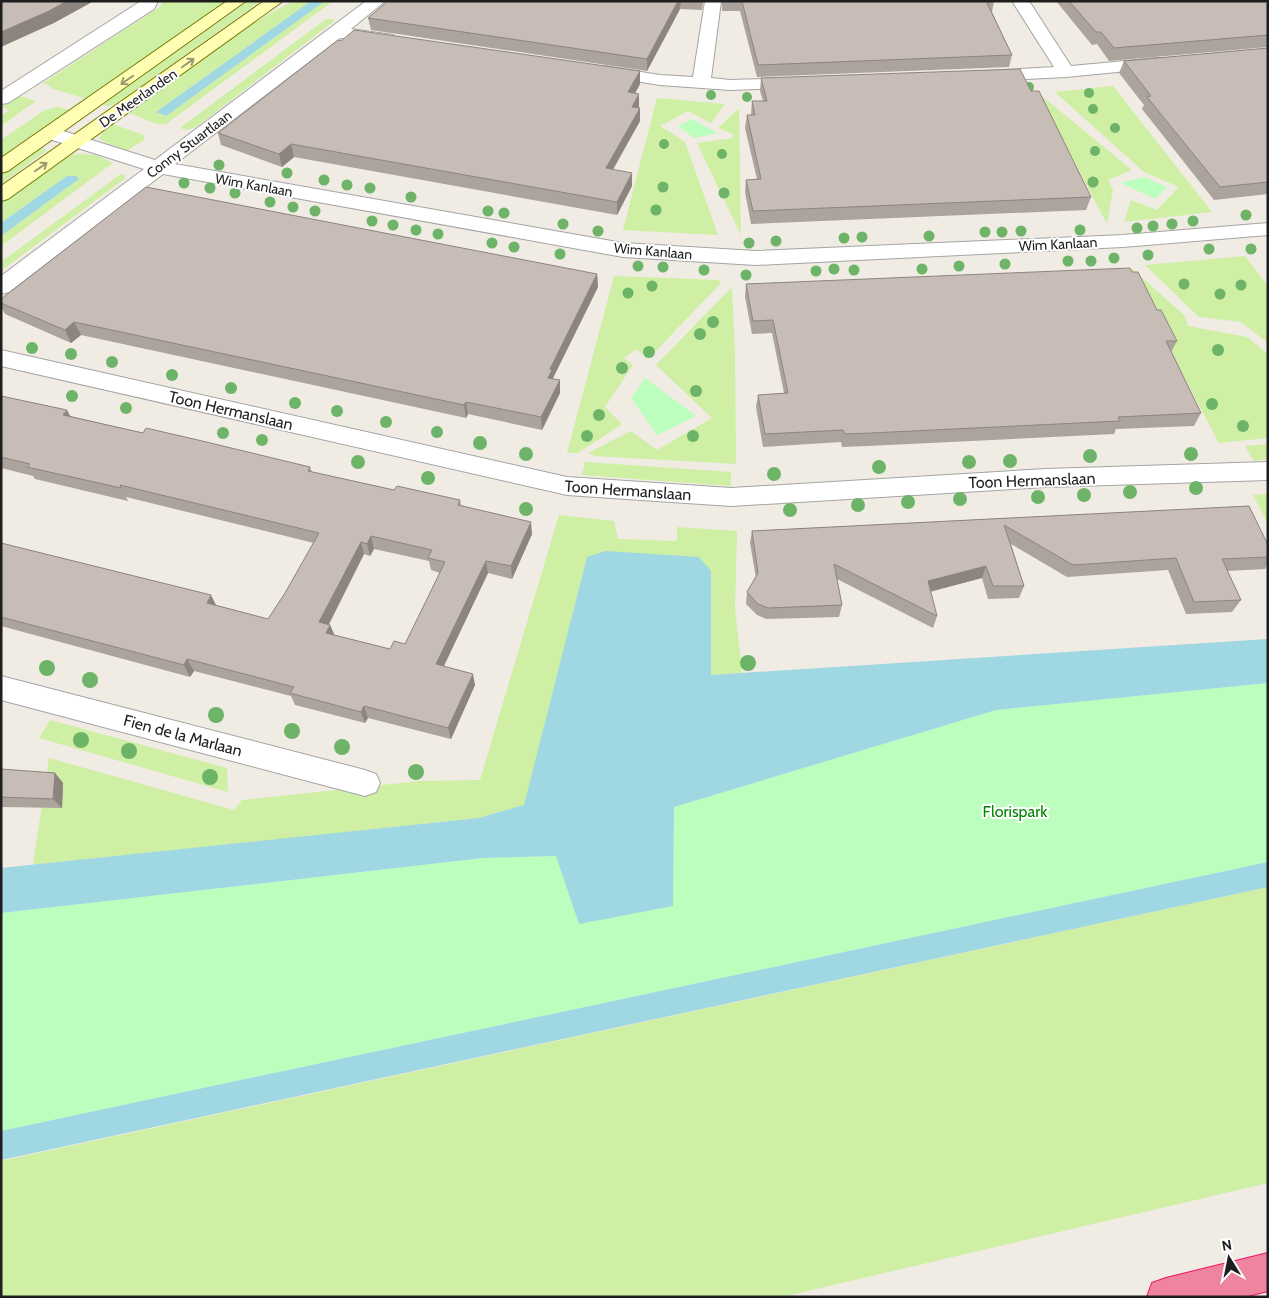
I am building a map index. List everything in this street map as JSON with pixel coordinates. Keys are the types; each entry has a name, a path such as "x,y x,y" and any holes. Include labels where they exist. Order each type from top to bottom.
{"highway":[{"path":"1166,1297 1268,1272"}],"main road":[{"name":"De Meerlanden","path":"1,166 238,1"},
{"name":"De Meerlanden","path":"1,195 275,1"}],"street":[{"path":"1,99 148,5 150,1"},
{"name":"Conny Stuartlaan","path":"1,287 376,1"},
{"path":"702,83 713,1"},
{"path":"1020,1 1066,72"},
{"path":"336,32 405,42"},
{"path":"968,77 1066,72 1179,61"},
{"path":"588,69 660,80 730,85 814,83"},
{"name":"Wim Kanlaan","path":"50,133 158,167 623,250 756,258 1123,240 1268,229"},
{"name":"Toon Hermanslaan","path":"1,358 567,486 731,497 1046,478 1268,471"},
{"name":"Fien de la Marlaan","path":"1,688 365,783"}],"green space":[{"path":"163,1 230,1 90,100 50,88 52,87 43,83 161,6"},
{"path":"248,1 261,1 115,105 107,106 103,104"},
{"path":"293,1 311,1 156,112 166,116 325,1 333,1 166,124 156,124 125,111 253,23"},
{"path":"326,19 333,19 334,21 196,127 187,130 180,128"},
{"path":"1113,86 1212,212 1124,222 1131,200 1157,210 1179,187 1144,172 1055,92"},
{"path":"1038,93 1132,170 1108,180 1113,189 1107,224"},
{"path":"20,96 36,101 1,126 1,116 9,110 1,107"},
{"path":"657,98 725,104 711,123 688,111 660,126 685,142 718,235 623,230"},
{"path":"58,107 71,110 1,158 1,140 45,110"},
{"path":"739,108 741,235 697,143 733,138 733,134 718,128"},
{"path":"692,119 717,133 694,138 678,126"},
{"path":"109,123 144,135 144,140 128,150 106,143 99,138"},
{"path":"41,147 47,150 1,184 1,172"},
{"path":"80,154 96,155 113,163 1,246 1,236 79,179 67,176 1,223 1,200 59,157"},
{"path":"121,174 125,175 124,179 1,271 1,262"},
{"path":"1144,177 1167,187 1155,199 1121,183"},
{"path":"1245,256 1268,286 1268,343 1241,322 1199,317 1145,265"},
{"path":"1126,268 1131,268 1184,315 1188,326 1247,337 1268,354 1268,438 1219,443"},
{"path":"614,276 719,280 721,283 648,359 636,349 624,358 633,365 605,407 622,424 578,453 567,453"},
{"path":"732,287 736,464 595,456 588,453 631,431 657,450 712,418 656,365"},
{"path":"645,378 696,416 657,435 631,398"},
{"path":"1268,444 1268,459 1254,461 1245,446"},
{"path":"585,462 731,472 731,486 582,475"},
{"path":"1268,494 1268,524 1253,495"},
{"path":"559,515 614,521 618,539 677,541 677,527 737,531 735,608 742,673 711,675 711,572 587,557 525,805 479,818 33,865 49,758 234,810 242,800 420,781 480,780"},
{"name":"Florispark","path":"1268,683 1268,862 1,1131 1,913 483,858 556,856 579,923 673,906 674,807 996,710"},
{"path":"50,720 227,768 228,792 39,738"},
{"path":"1268,887 1268,1183 782,1297 1,1297 1,1161"}],"water":[{"path":"311,1 325,1 166,116 156,112"},
{"path":"67,176 76,176 79,179 1,236 1,223"},
{"path":"606,551 699,557 711,571 711,675 1268,639 1268,683 996,710 674,807 673,906 579,924 556,856 483,858 1,913 1,868 479,818 524,805 587,557"},
{"path":"1268,862 1268,887 1,1160 1,1131"}],"building":[{"path":"1,1 67,1 1,32"},
{"path":"388,1 678,1 647,59 368,18"},
{"path":"742,1 986,1 1012,55 758,65"},
{"path":"1069,1 1268,1 1268,35 1114,48 1101,32 1096,32"},
{"path":"354,30 640,71 628,92 639,94 632,107 640,108 606,168 632,173 617,202 291,144 279,154 218,133 338,40 341,41"},
{"path":"1268,48 1268,182 1220,187 1147,97 1151,96 1124,61"},
{"path":"1020,69 1031,91 1039,91 1091,197 753,211 746,180 761,179 747,115 755,115 752,101 767,101 761,78"},
{"path":"146,187 597,274 550,369 552,370 548,378 560,380 541,417 466,402 464,405 74,322 65,330 1,303 1,299"},
{"path":"1130,268 1132,272 1138,272 1157,310 1161,310 1177,341 1166,341 1201,413 1118,417 1120,421 871,433 845,434 843,430 765,434 758,395 788,393 773,320 753,321 746,284"},
{"path":"1,396 67,410 63,415 143,433 146,428 310,467 308,471 394,490 397,486 460,500 458,505 531,522 511,566 486,561 436,664 473,674 448,728 364,706 361,712 290,693 294,687 187,659 184,665 1,617 1,543 211,595 207,603 268,619 319,533 120,485 121,488 27,467 30,464 1,457","holes":["371,536 432,550 428,558 445,562 405,644 394,641 390,649 326,633 330,625 319,622 361,542 367,544"]},
{"path":"1249,506 1268,545 1268,557 1222,559 1241,600 1194,602 1176,558 1073,565 1004,525 1024,586 993,586 986,566 928,581 937,616 834,564 842,605 768,608 758,604 747,592 758,573 752,531"},
{"path":"1,769 55,773 53,799 1,797"}]}
